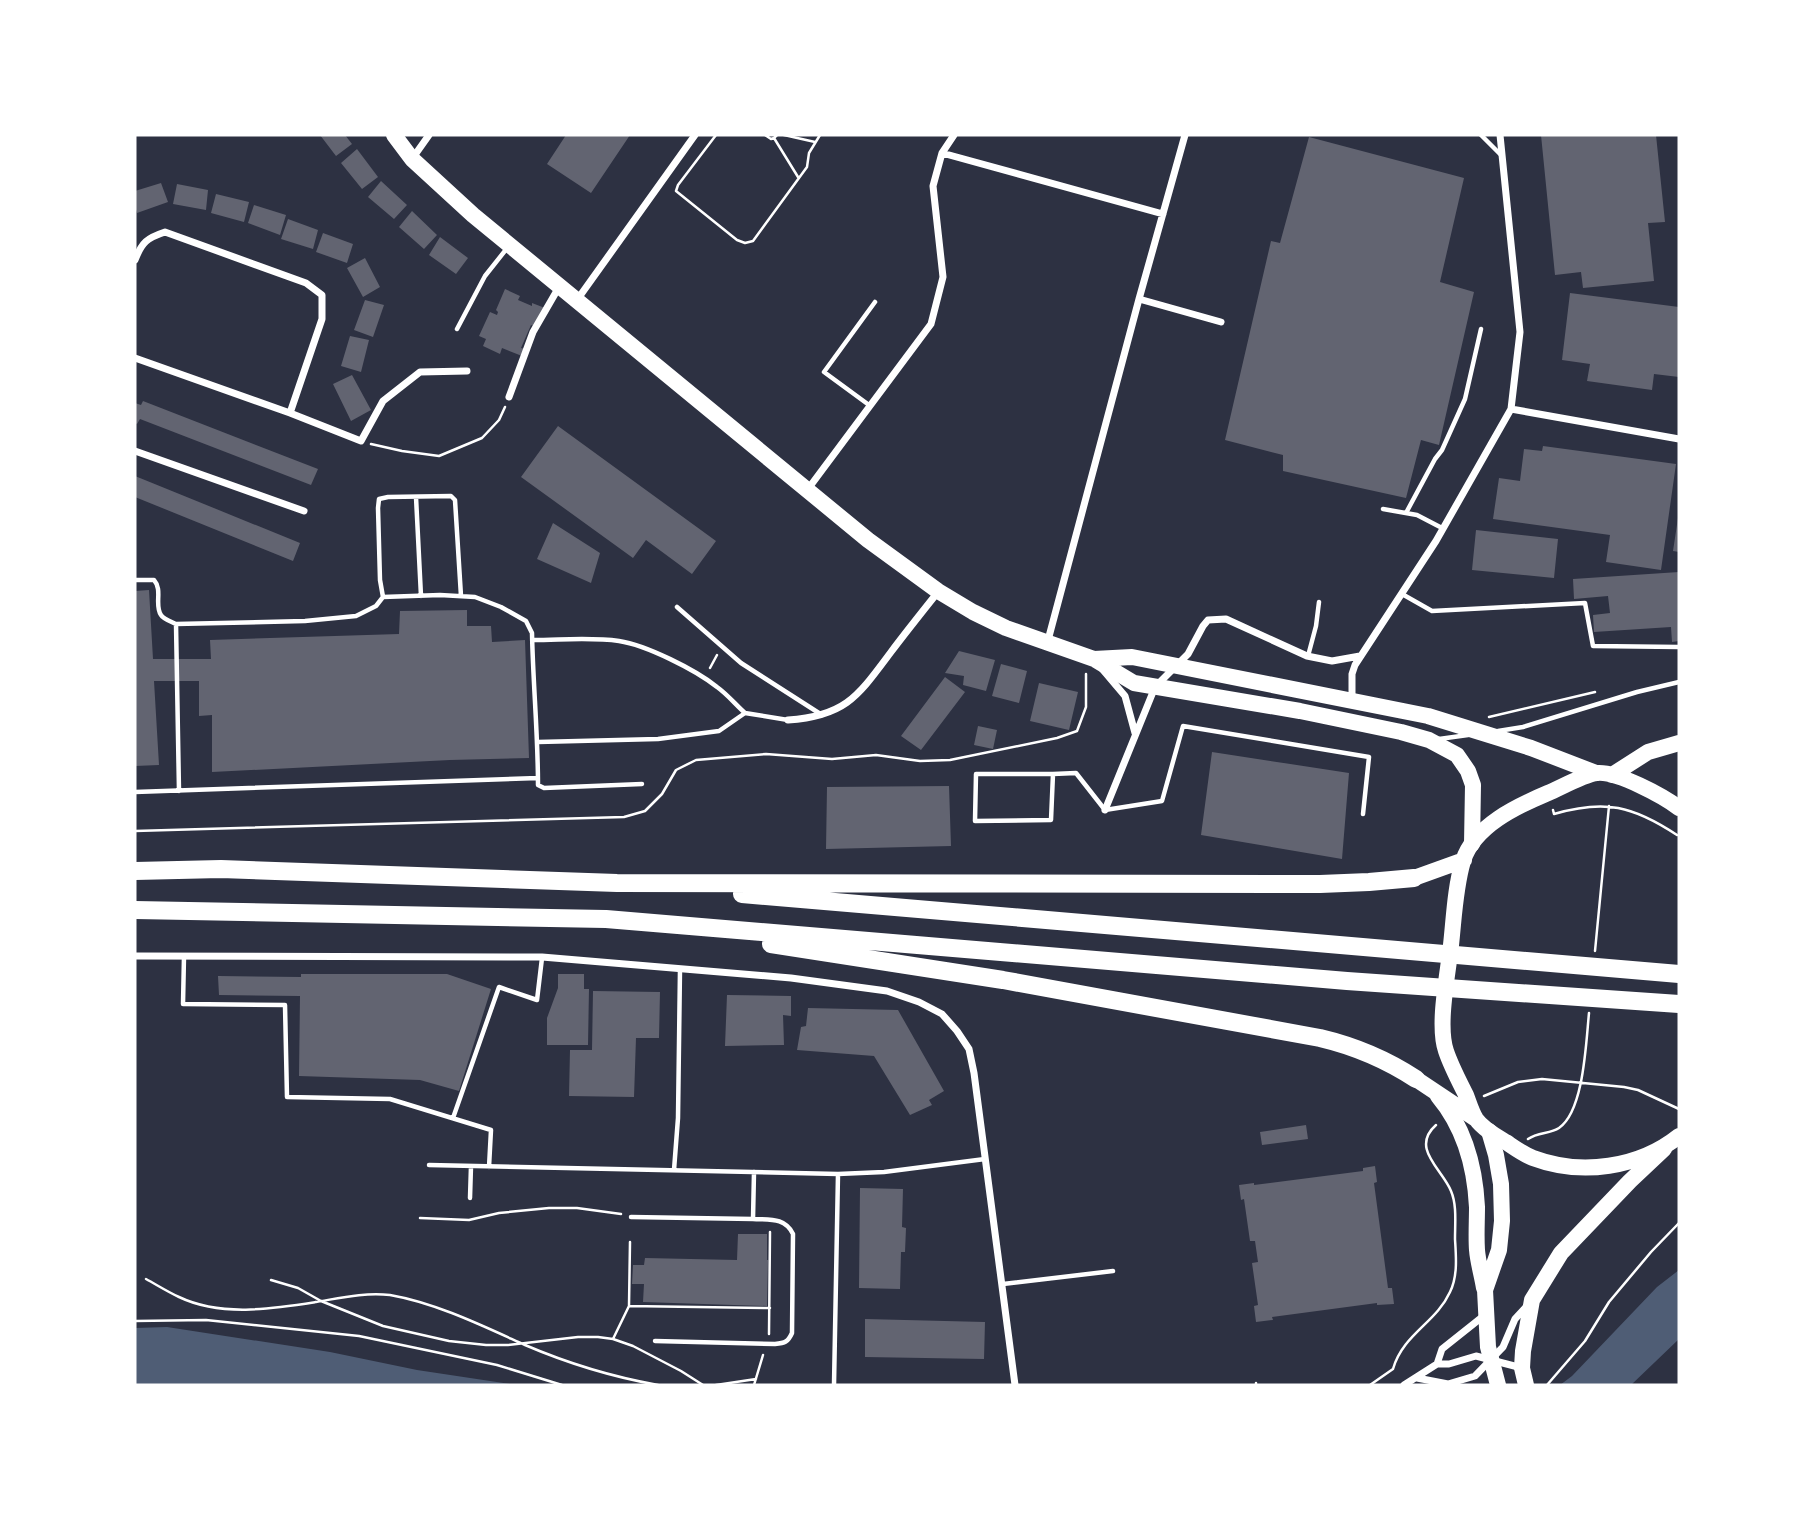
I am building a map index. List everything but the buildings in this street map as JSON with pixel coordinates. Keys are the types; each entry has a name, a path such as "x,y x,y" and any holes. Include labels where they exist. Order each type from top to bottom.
{"highway":[{"path":"135,871 221,869 617,883 1320,884 1414,877"},
{"path":"617,883 1679,974"},
{"path":"135,910 606,919 1347,981 1679,1004"},
{"path":"606,919 1003,980 1320,1038 1342,1043 1398,1067 1421,1083"}],"main road":[{"path":"394,135 412,159 509,245 868,540 938,591 1006,628 1094,659 1135,683 1300,711 1429,740 1457,755 1471,778 1474,802 1472,844"},
{"path":"1094,659 1132,657 1428,716 1486,725 1531,748 1664,797 1679,808"},
{"path":"1476,1119 1445,1050 1443,1031 1456,902 1464,860 1472,844 1493,822 1520,805 1604,774 1648,752 1679,743"},
{"path":"1414,877 1464,860"},
{"path":"1421,1083 1476,1119 1489,1131 1534,1158 1583,1168 1604,1167 1638,1160 1664,1149"},
{"path":"1421,1083 1438,1097 1454,1117 1465,1142 1476,1192 1477,1252 1485,1290 1488,1347 1498,1385"},
{"path":"1485,1290 1499,1250 1502,1221 1501,1184 1489,1131"},
{"path":"1527,1385 1522,1368 1523,1351 1532,1300 1561,1253 1630,1181 1679,1136"}],"street":[{"path":"412,159 429,135"},
{"path":"576,301 695,135"},
{"path":"807,489 931,324 943,277 933,186 942,153 954,135"},
{"path":"1047,644 1185,135"},
{"path":"1352,700 1354,665 1443,529 1511,409 1520,332 1500,135"},
{"path":"942,153 1163,214"},
{"path":"135,260 139,249 149,237 165,232 306,283 321,295 322,319 290,412"},
{"path":"509,397 533,332 559,286"},
{"path":"1139,299 1221,322"},
{"path":"135,358 290,412 361,441 383,401 420,372 467,371"},
{"path":"1511,409 1679,439"},
{"path":"135,451 304,511"},
{"path":"788,720 811,719 823,715 842,707 860,692 938,591"},
{"path":"1105,810 1155,687 1188,654 1208,620 1226,618 1307,656 1332,661 1360,656"},
{"path":"1094,659 1125,696 1135,734"},
{"path":"135,956 542,957 791,978 887,991 919,1002 942,1014 969,1049 1015,1385"},
{"path":"1417,1378 1448,1384 1475,1376 1503,1347 1515,1319 1532,1300"},
{"path":"1437,1364 1442,1349 1486,1314"},
{"path":"1404,1385 1437,1364 1449,1364 1476,1356 1522,1368"}],"lane":[{"path":"1480,135 1503,157"},
{"path":"457,329 485,276 509,245"},
{"path":"869,405 824,372 875,302"},
{"path":"1406,513 1442,450 1465,398 1481,329"},
{"path":"135,580 154,580 158,584 159,614 176,624 305,621 356,616 376,606 383,597 377,508 379,499 450,496 455,500 461,596"},
{"path":"416,497 421,596"},
{"path":"1382,509 1417,515 1443,529"},
{"path":"1401,594 1432,611 1585,603 1592,646 1679,647"},
{"path":"383,597 475,597 526,621 533,633 538,785 544,788 642,784"},
{"path":"1307,656 1320,602"},
{"path":"677,607 741,663 823,715"},
{"path":"176,624 179,791"},
{"path":"533,640 621,641 637,646 672,660 718,687 745,713 788,720"},
{"path":"1429,740 1486,725 1522,727 1679,682"},
{"path":"538,742 658,739 707,733 719,731 745,713"},
{"path":"1053,774 1051,820 975,821 976,774 1076,772 1105,810 1162,801 1183,726 1369,757 1363,814"},
{"path":"135,792 538,778"},
{"path":"184,956 183,1004 285,1005 287,1097 390,1099 491,1130 489,1167"},
{"path":"453,1118 499,986 537,1000 542,957"},
{"path":"674,1170 680,969"},
{"path":"429,1165 838,1174 884,1172 985,1159"},
{"path":"470,1198 471,1166"},
{"path":"753,1219 754,1172"},
{"path":"834,1385 838,1174"},
{"path":"631,1217 780,1220 793,1234 792,1333 785,1343 655,1341"},
{"path":"1002,1284 1113,1271"}],"path":[{"path":"716,135 676,191 741,242 750,243 807,167 809,153 820,135"},
{"path":"765,135 769,138 776,136 799,178"},
{"path":"784,135 815,142"},
{"path":"361,441 439,456 482,438 499,420 509,397"},
{"path":"705,679 721,646"},
{"path":"1486,725 1600,691"},
{"path":"1554,814 1577,807 1609,806 1627,809 1677,835"},
{"path":"1601,899 1609,806"},
{"path":"1528,1139 1536,1133 1558,1129 1568,1119 1582,1083 1582,1076"},
{"path":"1484,1096 1518,1082 1542,1079 1639,1090 1679,1109"},
{"path":"1370,1385 1393,1369 1402,1347 1435,1315 1450,1293 1454,1280 1455,1211 1452,1193 1426,1147 1427,1138 1436,1125"},
{"path":"420,1218 469,1220 549,1208 577,1208 631,1217"},
{"path":"1547,1385 1586,1341 1609,1302 1679,1223"},
{"path":"769,1334 770,1230"},
{"path":"613,1339 629,1306 630,1242"},
{"path":"146,1279 179,1298 220,1308 252,1310 352,1296 390,1296 498,1331 586,1367 658,1385"},
{"path":"271,1280 298,1288 321,1301 383,1326 449,1341 486,1345 598,1336 613,1339 681,1371 703,1385"},
{"path":"629,1306 770,1308"},
{"path":"135,1321 206,1320 359,1336 497,1365 562,1385"},
{"path":"754,1385 764,1352"},
{"path":"716,1385 756,1379"}],"water":[{"path":"1679,1270 1679,1339 1631,1385 1560,1385 1572,1376 1657,1287"},
{"path":"167,1327 516,1385 135,1385 135,1328"}]}
